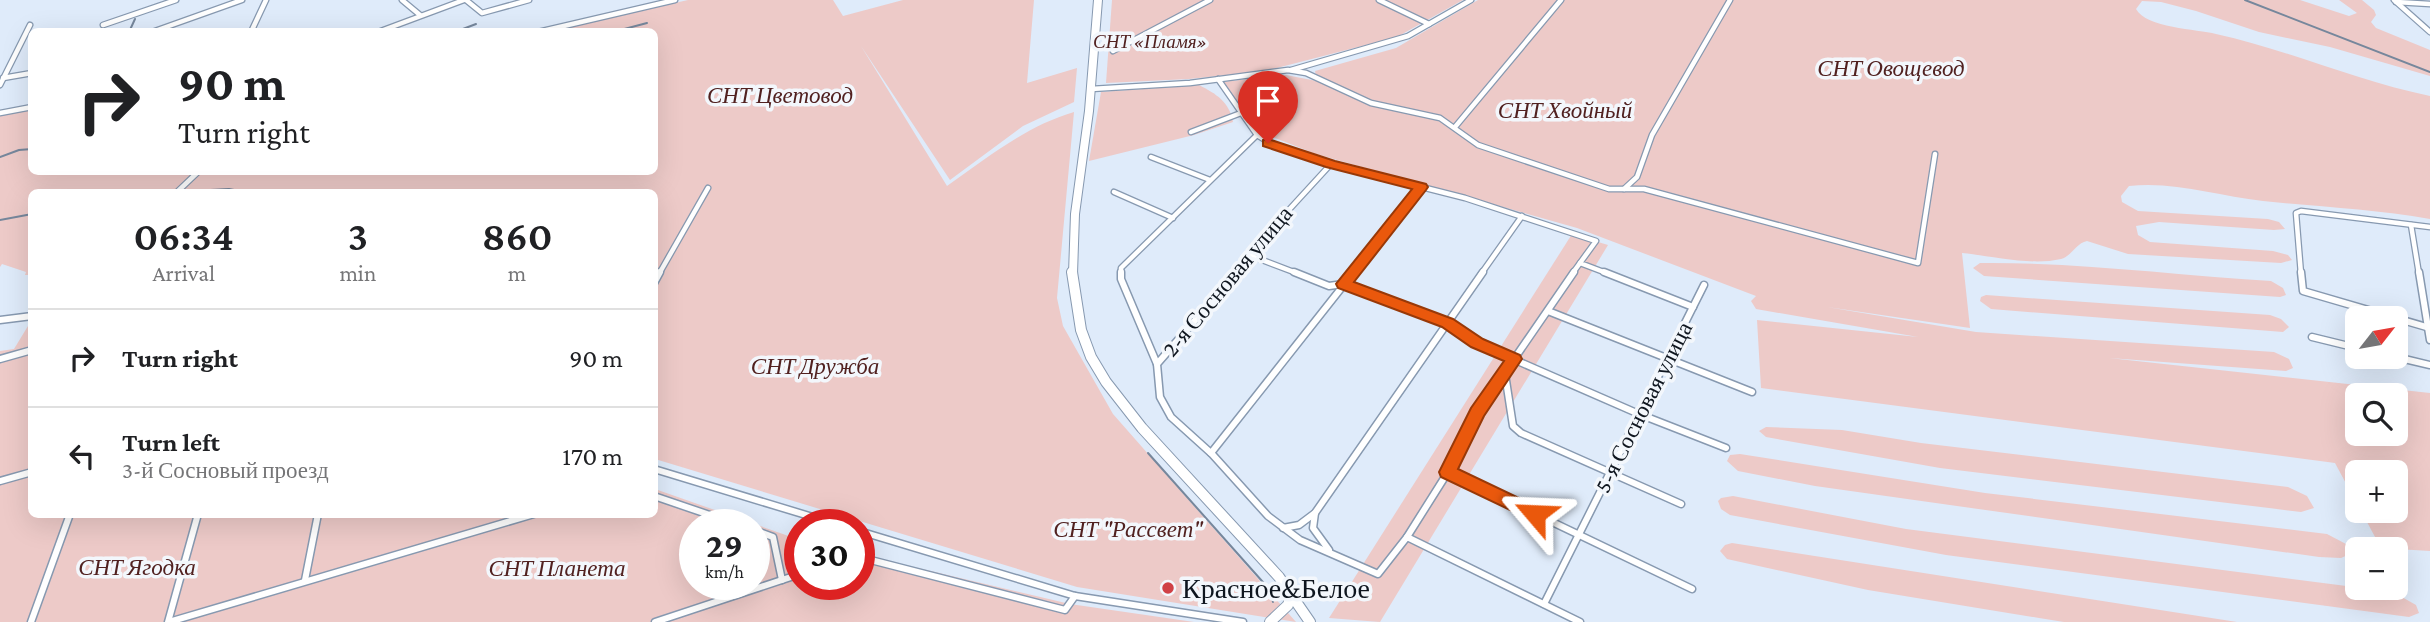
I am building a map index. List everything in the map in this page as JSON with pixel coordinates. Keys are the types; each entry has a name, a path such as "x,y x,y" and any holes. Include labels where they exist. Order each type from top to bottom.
{"main road":[{"path":"1098,0 1072,258 1074,295 1082,333 1091,357 1110,387 1144,430 1292,592 1310,622"},
{"path":"1270,622 1287,605 1292,592"}],"street":[{"path":"163,28 242,0"},
{"path":"253,28 266,0"},
{"path":"402,0 420,15"},
{"path":"388,28 465,0 482,13 528,0"},
{"path":"555,28 675,0"},
{"path":"1114,51 1210,0"},
{"path":"1379,0 1429,24"},
{"path":"1090,89 1218,79 1288,70 1408,36 1471,0"},
{"path":"1455,127 1561,0"},
{"path":"1624,189 1637,177 1652,135 1730,0"},
{"path":"103,25 173,1"},
{"path":"2395,1 2430,4"},
{"path":"2395,1 2430,32"},
{"path":"0,85 28,30"},
{"path":"1288,70 1306,74 1371,103 1440,118 1479,145 1609,189 1644,189 1918,262 1934,154"},
{"path":"2,78 28,74"},
{"path":"1218,79 1256,135 1275,146 1331,164 1421,187 1522,216 1596,241 1477,413 1448,472 1407,537 1378,574 1283,528 1250,498 1211,453 1421,187"},
{"path":"0,113 28,108"},
{"path":"1191,132 1241,113"},
{"path":"1157,364 1120,274 1125,263 1256,135"},
{"path":"1151,157 1210,180"},
{"name":"2-я Сосновая улица","path":"1211,453 1185,433 1164,409 1156,389 1157,364 1199,321 1307,187 1331,164"},
{"path":"180,189 195,175"},
{"path":"658,276 708,188"},
{"path":"1114,192 1173,218"},
{"path":"2429,327 2303,291 2297,251 2298,211 2430,227"},
{"path":"1283,528 1299,525 1315,513 1522,216"},
{"path":"2412,225 2430,340"},
{"path":"1250,255 1329,286 1343,284 1447,323 1477,343 1639,414 1726,448"},
{"path":"1580,263 1693,307"},
{"name":"5-я Сосновая улица","path":"1545,604 1704,285"},
{"path":"1548,311 1752,392"},
{"path":"0,320 28,316"},
{"path":"2312,337 2345,345"},
{"path":"0,359 28,350"},
{"path":"2408,360 2430,365"},
{"path":"1505,374 1513,426 1517,430 1681,504"},
{"path":"658,470 786,509"},
{"path":"1448,472 1692,589"},
{"path":"0,481 28,473"},
{"path":"658,497 692,509"},
{"path":"1315,513 1313,528 1332,554"},
{"path":"31,622 69,518"},
{"path":"168,622 197,518"},
{"path":"305,580 317,518"},
{"path":"168,622 520,518"},
{"path":"655,622 782,580 773,537 770,536"},
{"path":"875,536 1075,596 1243,622"},
{"path":"1407,537 1580,622"},
{"path":"875,561 1065,610 1075,596"}],"green space":[{"path":"688,0 833,0 843,16 903,0 1034,0 1027,83 1077,68 1074,102 1023,126 950,180 861,46 947,186 1023,134 1074,112 1057,298 1063,326 1113,414 1296,622 1077,587 875,526 875,509 820,509 658,460 658,189 28,189 28,275 2,264 0,267 0,115 28,110 28,175 658,175 658,28 564,28"},
{"name":"СНТ «Пламя»","path":"1112,0 1463,0 1397,37 1265,71 1189,79 1106,83"},
{"path":"1478,0 2300,0 2349,16 2357,13 2339,0 2362,0 2374,10 2376,15 2371,22 2376,28 2430,50 2430,76 2330,47 2259,32 2161,2 2142,1 2136,9 2150,20 2161,24 2208,32 2270,48 2376,82 2430,96 2430,219 2368,210 2263,201 2180,187 2129,186 2121,196 2122,202 2138,211 2268,219 2279,222 2285,229 2159,222 2136,226 2138,235 2150,242 2273,251 2288,255 2292,260 2281,263 2128,254 2087,241 2065,257 2049,261 2024,261 1962,253 1970,328 1827,307 1976,332 2274,352 2289,359 2293,368 2286,371 2109,358 2345,384 2345,446 2408,446 2408,391 2430,393 2430,551 2408,550 2408,537 2375,537 2367,523 2408,523 2408,460 2345,460 2345,482 2335,463 1761,388 1757,320 1918,337 1756,309 1751,301 1756,296 1577,228 1316,154 1262,133 1222,82 1286,75 1317,81 1315,71 1396,48"},
{"path":"1199,85 1225,103 1233,122 1194,135 1089,161 1101,92"},
{"path":"1572,234 1608,245 1380,622 1329,618"},
{"path":"1980,263 2090,267 2271,281 2283,288 2286,295 2280,297 1984,276 1973,268"},
{"path":"1986,295 2270,315 2281,319 2289,327 2283,332 1991,309 1980,301 1981,297"},
{"path":"28,326 28,518 658,518 658,490 712,509 679,509 679,600 770,600 770,529 784,534 784,600 875,600 875,558 1070,604 1194,622 0,622 0,351 14,349"},
{"path":"1766,427 1842,430 1921,443 2288,487 2307,496 2314,508 2301,512 1940,468 1766,437 1759,431"},
{"path":"1740,454 1985,493 2327,534 2345,543 2345,556 2319,557 1815,486 1738,471 1727,461 1730,455"},
{"path":"1733,496 1906,529 2345,586 2345,600 2407,600 2416,605 2419,613 2409,617 1946,555 1730,515 1721,509 1718,501"},
{"path":"1732,543 2237,622 2064,622 1868,590 1727,559 1720,551 1725,545"}],"waterway":[{"path":"2245,0 2430,72"},
{"path":"131,28 135,19"},
{"path":"628,28 647,23"},
{"path":"466,28 476,24"},
{"path":"0,157 28,149"},
{"path":"0,220 28,215"},
{"path":"1148,453 1270,590 1273,602"}],"place":[{"name":"Красное&Белое","path":"1168,588"}],"route":[{"path":"1268,143 1331,164 1421,187 1343,284 1447,323 1477,343 1514,359 1477,413 1448,472 1535,514"}],"park label":[{"name":"СНТ Овощевод","path":"1891,68"},
{"name":"СНТ Цветовод","path":"780,95"},
{"name":"СНТ Хвойный","path":"1565,110"},
{"name":"СНТ Дружба","path":"815,366"},
{"name":"СНТ \"Рассвет\"","path":"1128,529"},
{"name":"СНТ Ягодка","path":"137,567"},
{"name":"СНТ Планета","path":"557,568"}]}
